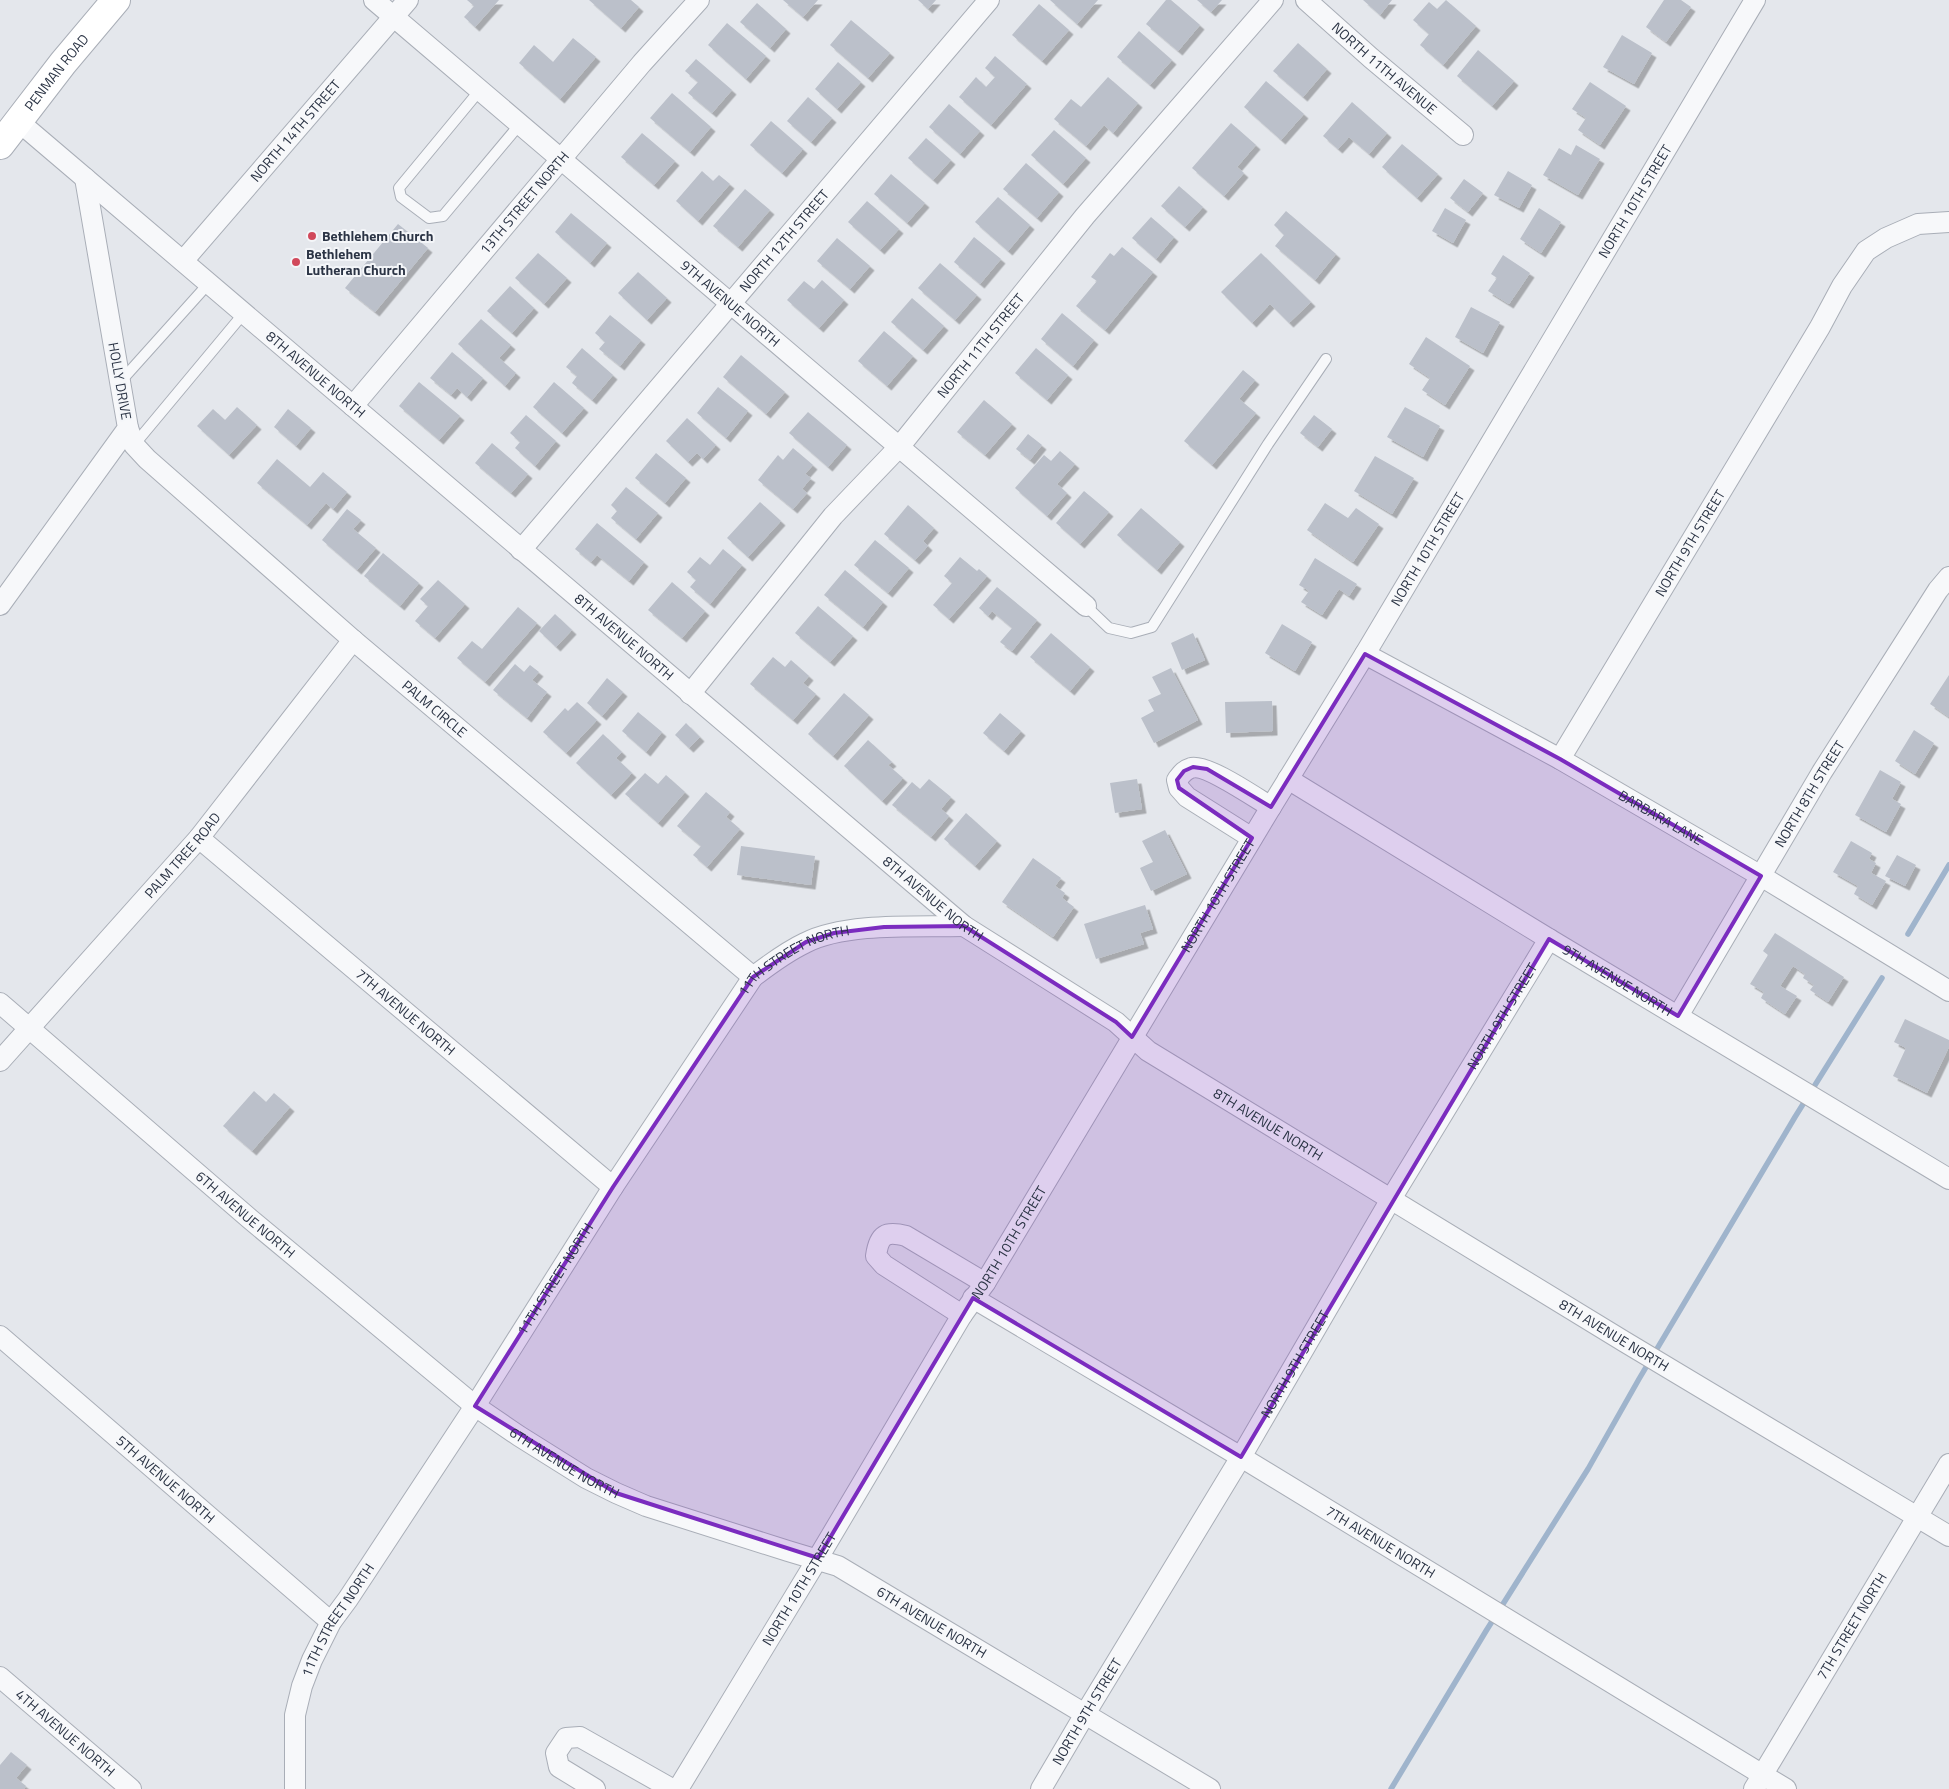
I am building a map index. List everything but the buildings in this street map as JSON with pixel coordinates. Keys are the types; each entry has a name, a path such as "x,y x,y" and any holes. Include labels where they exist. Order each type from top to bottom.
{"street":[{"name":"PENMAN ROAD","path":"0,145 63,63 116,0"},
{"name":"9TH AVENUE NORTH","path":"374,0 1086,606"},
{"name":"NORTH 14TH STREET","path":"183,261 408,0"},
{"name":"13TH STREET NORTH","path":"354,406 642,63 699,0"},
{"name":"NORTH 12TH STREET","path":"521,550 989,0"},
{"name":"NORTH 11TH STREET","path":"690,694 832,516 900,446 1085,216 1273,0"},
{"name":"NORTH 11TH AVENUE","path":"1306,0 1463,134"},
{"name":"NORTH 10TH STREET","path":"678,1789 1271,806 1365,654 1755,0"},
{"name":"8TH AVENUE NORTH","path":"18,121 964,926 1116,1022 1148,1050 1390,1199 1949,1536"},
{"name":"HOLLY DRIVE","path":"0,604 131,437 119,382 84,178"},
{"name":"NORTH 9TH STREET","path":"1560,759 1820,327 1842,286 1866,251 1886,238 1918,224 1949,222"},
{"name":"PALM CIRCLE","path":"131,437 147,459 354,640 753,976"},
{"name":"NORTH 8TH STREET","path":"1678,1016 1822,772 1938,590 1949,577"},
{"name":"PALM TREE ROAD","path":"0,1061 28,1027 199,838 354,640"},
{"name":"BARBARA LANE","path":"1365,654 1560,759 1761,876 1949,991"},
{"path":"1252,838 1187,796 1179,788 1177,780 1184,771 1193,767 1207,769 1271,806"},
{"name":"9TH AVENUE NORTH","path":"1288,779 1549,939 1949,1179"},
{"name":"7TH AVENUE NORTH","path":"199,838 613,1187"},
{"name":"11TH STREET NORTH","path":"295,1789 295,1715 302,1686 312,1660 331,1622 475,1406 613,1187 753,976 806,942 834,932 884,927 964,926"},
{"name":"NORTH 9TH STREET","path":"1041,1789 1241,1457 1390,1199 1549,939"},
{"name":"6TH AVENUE NORTH","path":"0,1003 250,1219 475,1406 519,1436 586,1478 646,1506 788,1551 818,1558 838,1566 1210,1789"},
{"name":"7TH AVENUE NORTH","path":"973,1299 1241,1457 1758,1782 1786,1789"},
{"name":"5TH AVENUE NORTH","path":"0,1336 331,1622"},
{"name":"7TH STREET NORTH","path":"1758,1782 1949,1464"},
{"name":"4TH AVENUE NORTH","path":"0,1676 131,1789"},
{"path":"594,1789 559,1767 556,1753 566,1738 580,1737 672,1789"}],"lane":[{"path":"480,90 399,188 401,197 429,218 443,216 520,124"},
{"path":"119,382 209,283"},
{"path":"131,437 244,313"},
{"path":"1086,606 1110,628 1131,633 1152,627 1263,452 1326,359"}],"highlighted area":[{"path":"1365,654 1560,759 1761,876 1678,1016 1549,939 1241,1457 973,1298 818,1558 616,1493 475,1406 613,1187 753,977 806,942 834,933 884,927 964,926 1116,1022 1132,1037 1252,838 1179,788 1177,780 1184,771 1193,767 1207,769 1271,807"}],"waterway":[{"path":"1908,934 1949,865"},
{"path":"1391,1789 1486,1631 1588,1469 1639,1379 1795,1117 1882,978"}],"place":[{"name":"Bethlehem Church","path":"312,236"},
{"name":"Bethlehem Lutheran Church","path":"296,262"}]}
